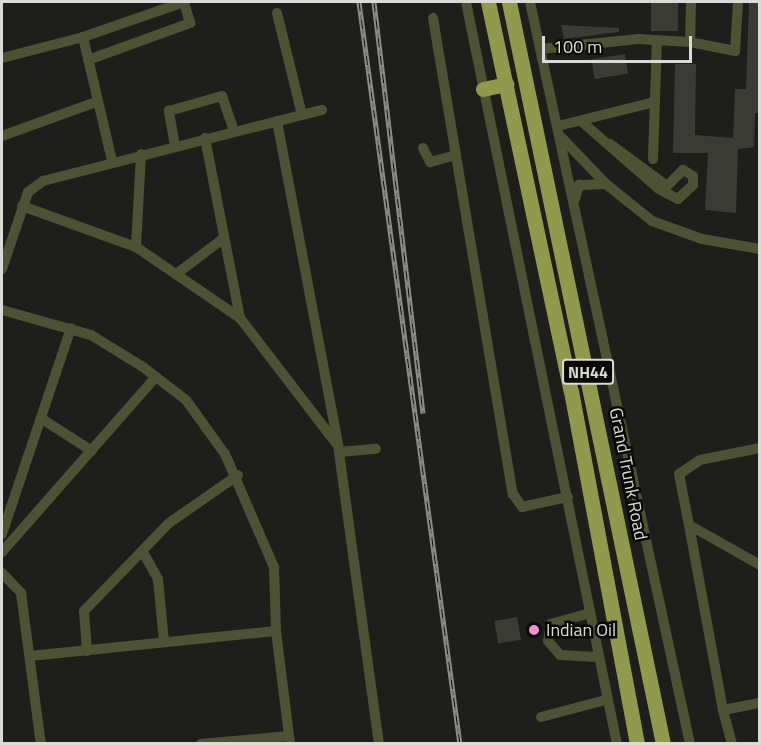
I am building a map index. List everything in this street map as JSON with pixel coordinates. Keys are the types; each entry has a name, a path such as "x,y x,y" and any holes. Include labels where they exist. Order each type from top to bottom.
{"highway":[{"name":"NH44","path":"488,2 637,744"},
{"name":"Grand Trunk Road","path":"509,2 663,744"},
{"path":"483,88 506,84"}],"street":[{"path":"2,58 83,37 184,2 190,23 88,60"},
{"path":"466,2 568,496 616,744"},
{"path":"530,2 690,744"},
{"path":"690,42 691,2"},
{"path":"540,49 657,41 690,42 735,51 738,2"},
{"path":"277,13 302,115"},
{"path":"433,18 513,494 522,507 568,496"},
{"path":"83,37 96,102 112,161"},
{"path":"653,159 657,41"},
{"path":"175,146 169,111 222,96 234,130"},
{"path":"2,136 96,102"},
{"path":"559,132 581,120 655,102"},
{"path":"2,269 7,228 22,206 28,192 43,182 112,161 322,110"},
{"path":"581,120 651,182 678,199 693,185 693,176 683,170 667,186 610,144"},
{"path":"277,121 339,448 379,744"},
{"path":"559,132 606,184 652,221 702,239 759,249"},
{"path":"205,138 240,318"},
{"path":"423,148 430,162 456,155"},
{"path":"136,248 141,154"},
{"path":"574,199 579,185 606,184"},
{"path":"22,206 136,248 178,272 240,318 339,448"},
{"path":"178,272 224,238"},
{"path":"2,310 71,328 156,377 186,400 238,475 274,567 276,631 290,740 201,744"},
{"path":"2,534 71,328"},
{"path":"2,552 156,377"},
{"path":"42,419 92,451"},
{"path":"339,448 376,449"},
{"path":"732,744 723,710 679,474 700,460 759,448"},
{"path":"87,651 84,611 169,523 238,475"},
{"path":"688,525 759,565"},
{"path":"143,552 158,579 164,641"},
{"path":"2,574 21,593 41,744"},
{"path":"590,613 551,624 548,641 560,655 598,657"},
{"path":"30,656 276,631"},
{"path":"541,717 606,700"},
{"path":"723,710 759,703"}],"building":[{"path":"651,2 678,2 678,31 651,31"},
{"path":"749,2 759,2 759,113 755,113 754,147 738,149 736,213 705,210 708,153 673,153 675,64 696,64 695,135 733,138 735,89 746,89"},
{"path":"561,25 619,28 619,32 564,39"},
{"path":"625,54 628,74 595,79 591,59"},
{"path":"517,617 521,640 498,644 494,621"}],"railway":[{"path":"359,2 460,744"},
{"path":"374,2 423,413"}],"place":[{"name":"Indian Oil","path":"534,630"}]}
